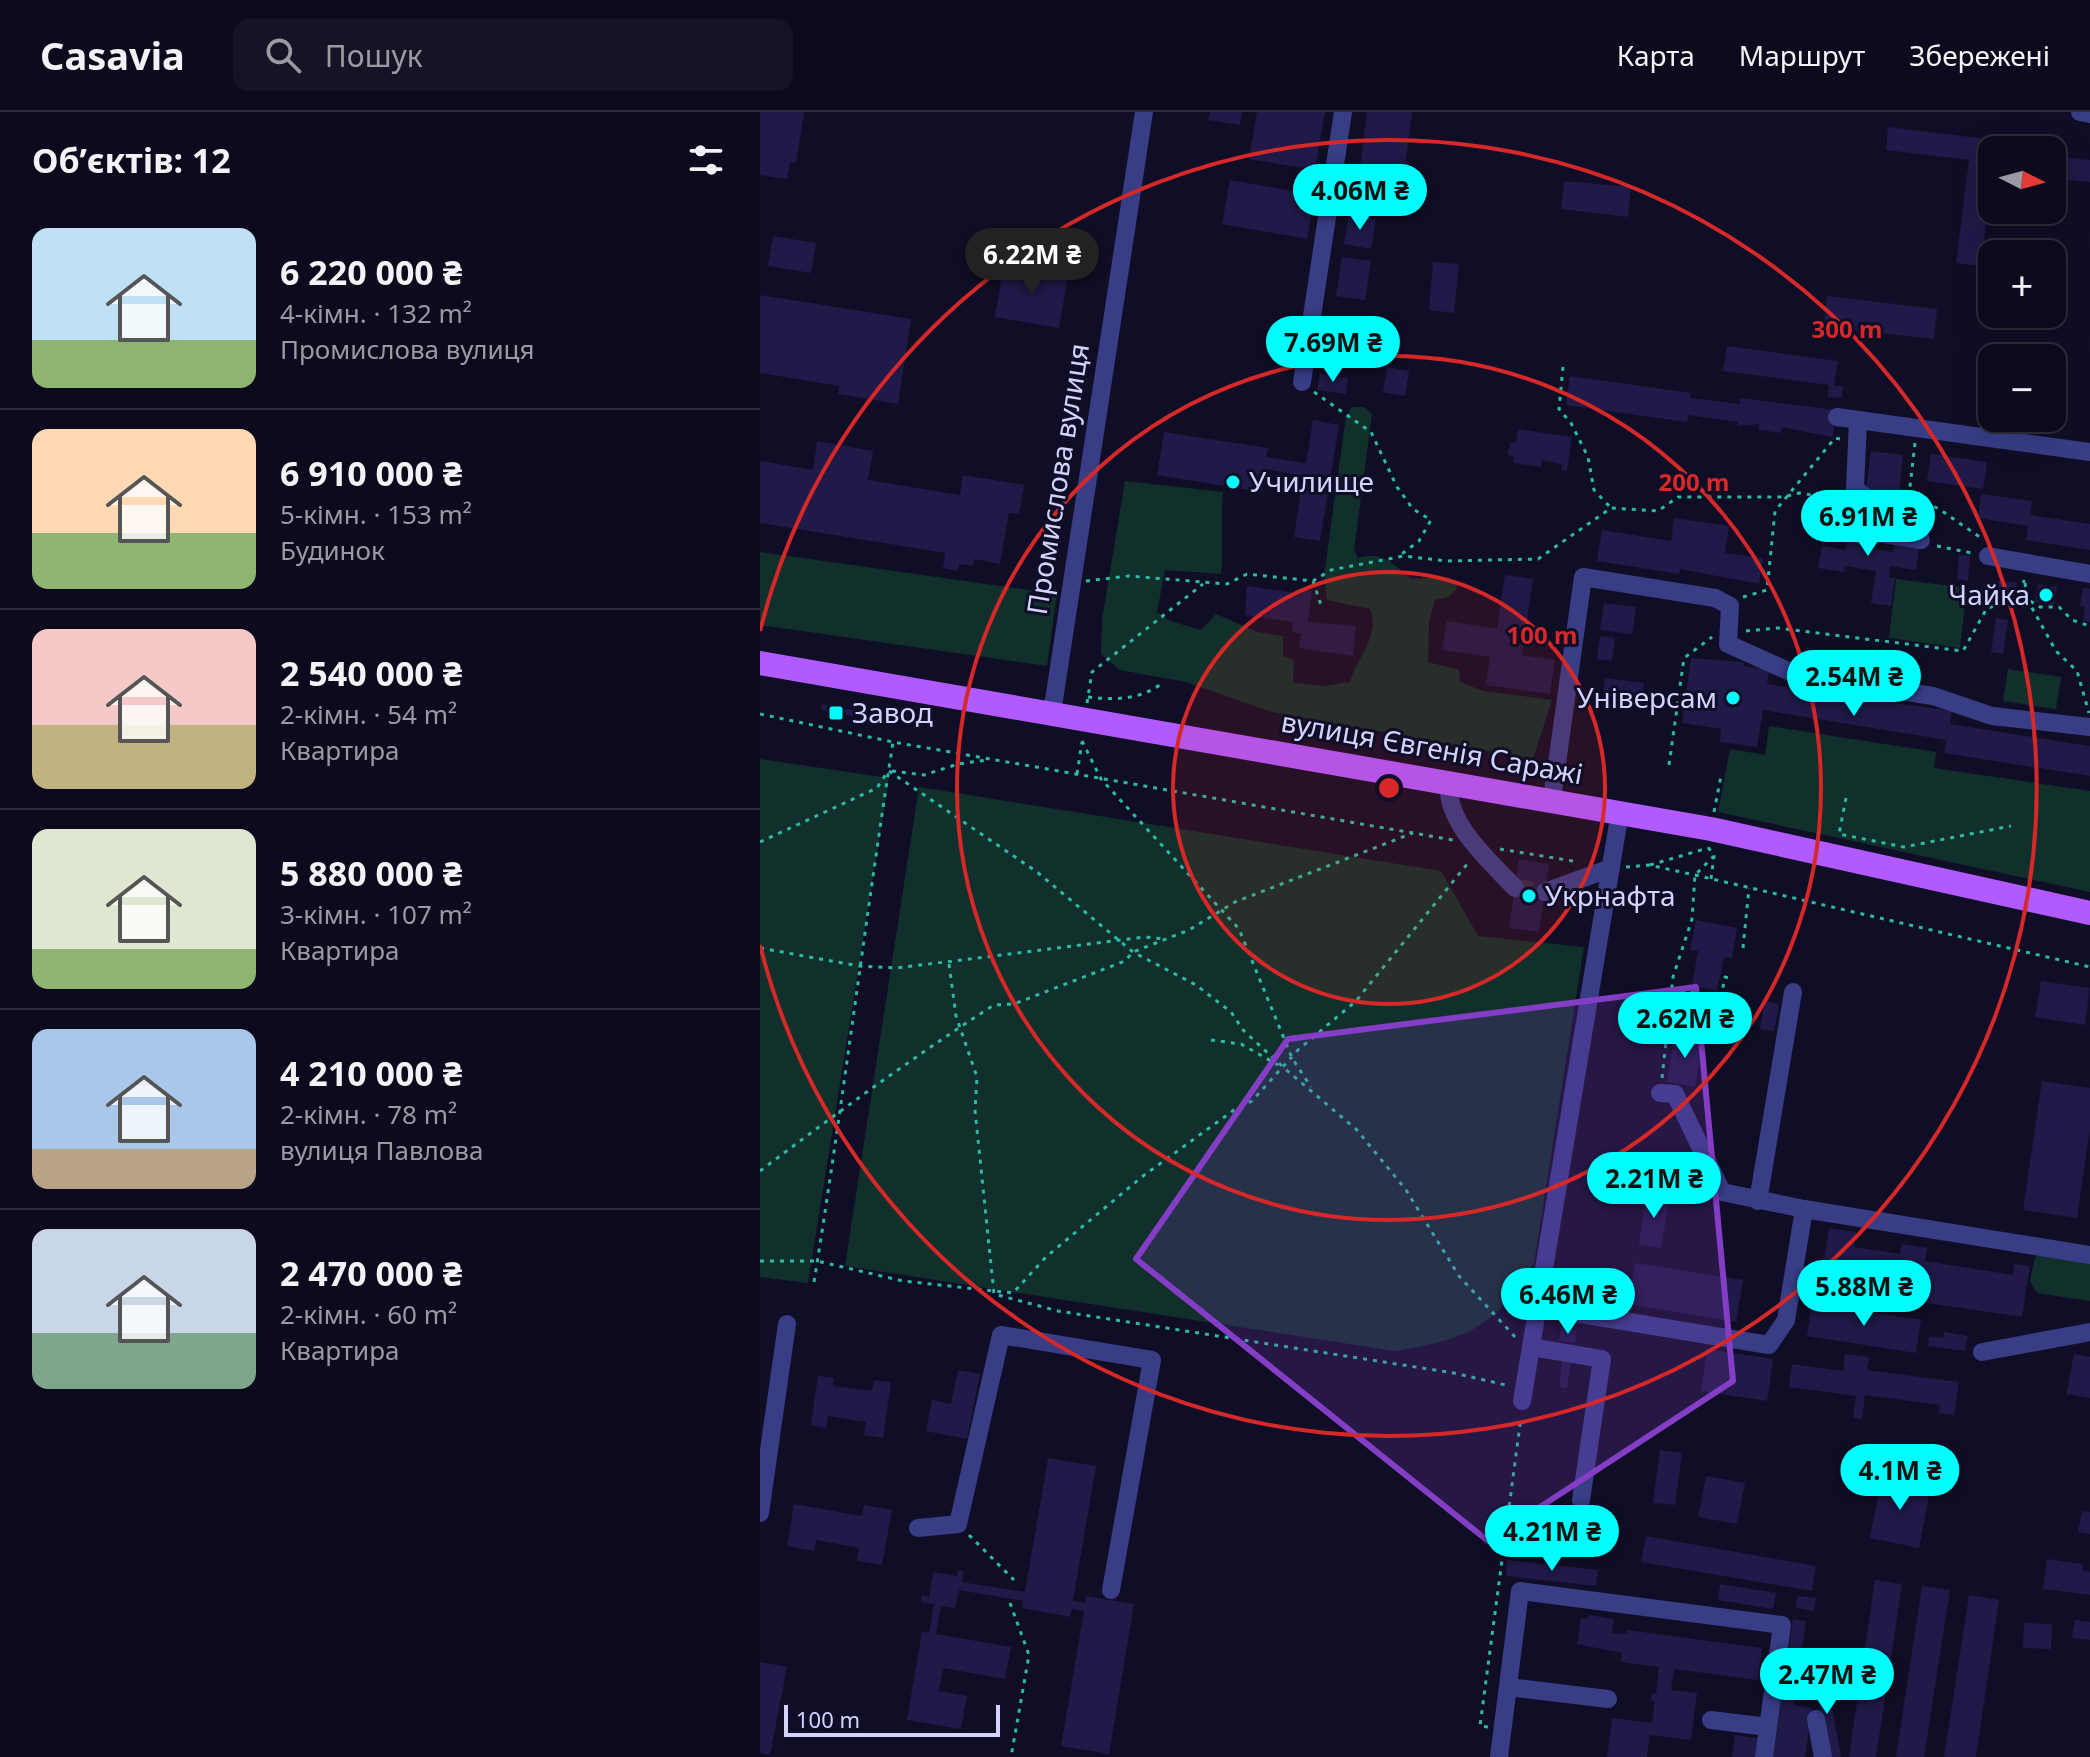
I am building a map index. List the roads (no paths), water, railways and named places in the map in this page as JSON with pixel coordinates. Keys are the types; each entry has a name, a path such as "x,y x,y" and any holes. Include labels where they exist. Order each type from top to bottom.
{"main road":[{"name":"вулиця Євгенія Саражі","path":"760,663 1552,799 2090,913"}],"street":[{"name":"Промислова вулиця","path":"1052,713 1069,582 1144,112"},
{"path":"1302,382 1343,112"},
{"path":"2080,112 2090,114"},
{"path":"1837,417 2090,452"},
{"path":"1858,420 1855,489 1876,504 1871,532 1921,540"},
{"path":"1988,556 2009,562 2029,573 2090,574"},
{"path":"1552,799 1583,577 1715,598 1730,606 1728,644 1797,675 1933,696 1992,716 2090,727"},
{"path":"1449,781 1447,796 1474,844 1515,888"},
{"path":"1523,1395 1620,812"},
{"path":"1545,892 1611,868"},
{"path":"1758,1201 1793,992"},
{"path":"1660,1093 1675,1094 1722,1192 1804,1209 2090,1255"},
{"path":"1538,1307 1769,1345 1786,1320 1804,1209"},
{"path":"760,1513 787,1324"},
{"path":"1982,1352 2090,1332"},
{"path":"918,1528 958,1524 1001,1335 1152,1360 1111,1590"},
{"path":"1531,1349 1602,1359 1581,1500"},
{"path":"1499,1757 1520,1591 1782,1625 1764,1757"},
{"path":"1508,1687 1608,1699"},
{"path":"1816,1719 1823,1757"},
{"path":"1711,1720 1768,1727"}],"tunnel":[{"path":"1515,888 1545,892"}],"place":[{"name":"Училище","path":"1233,482"},
{"name":"Чайка","path":"2046,595"},
{"name":"Універсам","path":"1733,698"},
{"name":"Завод","path":"836,713"},
{"name":"Укрнафта","path":"1529,896"}]}
